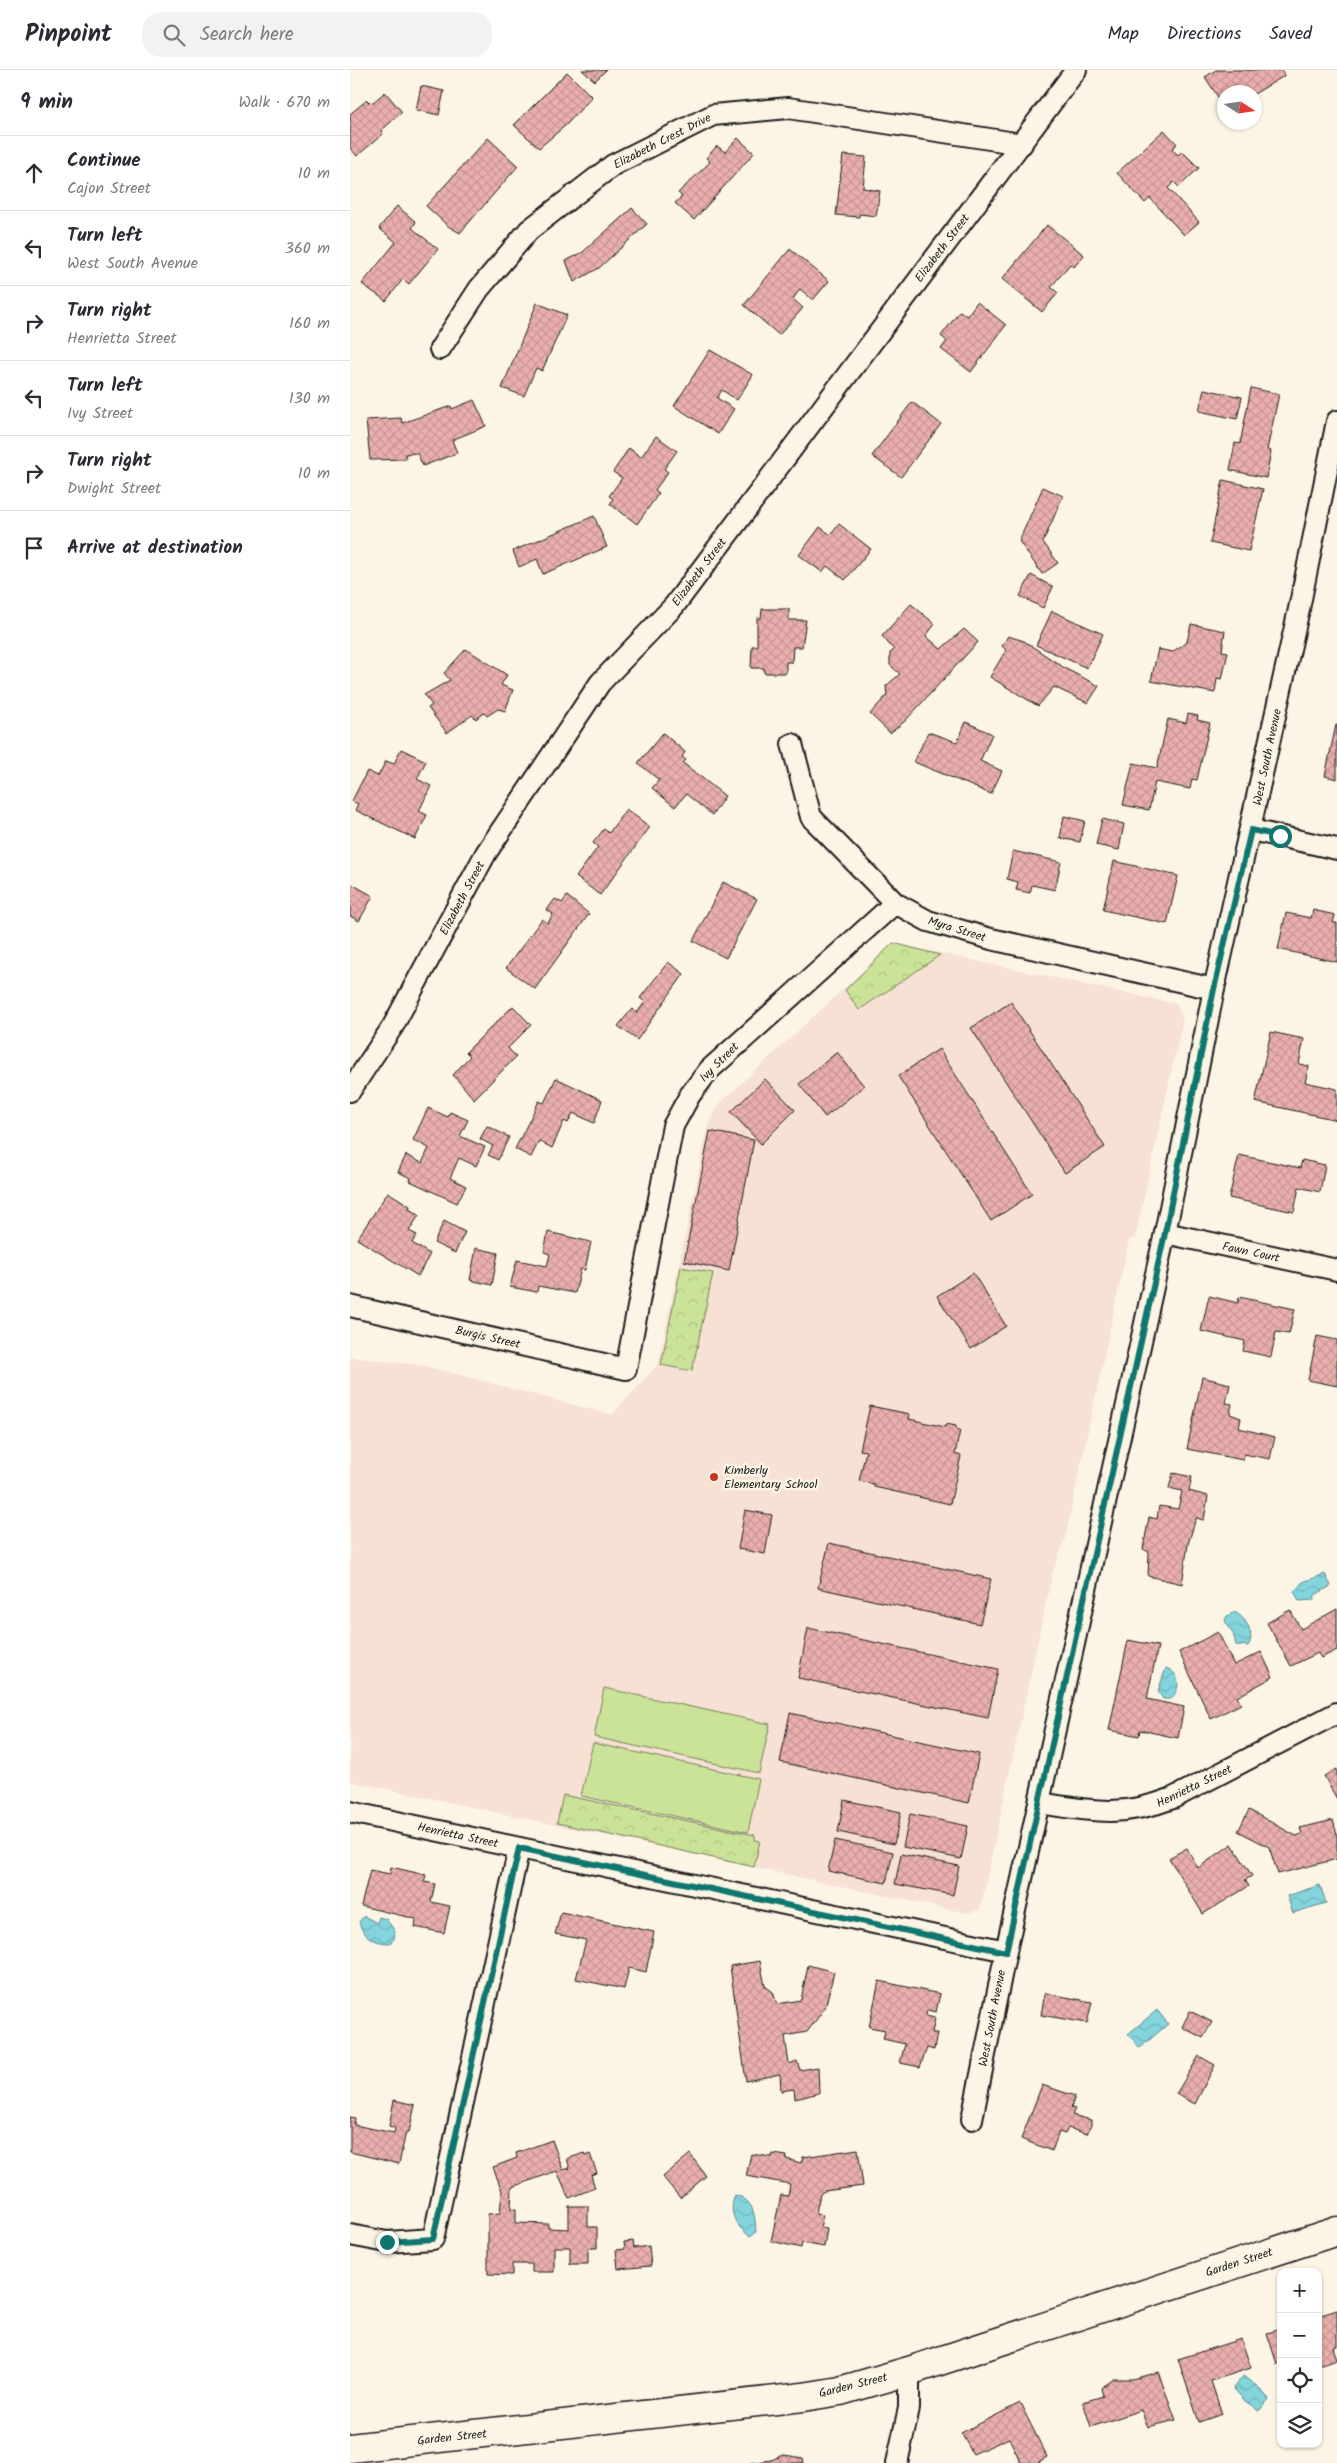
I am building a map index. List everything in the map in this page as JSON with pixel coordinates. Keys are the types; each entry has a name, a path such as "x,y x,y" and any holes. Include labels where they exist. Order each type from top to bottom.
{"street":[{"name":"Elizabeth Street","path":"350,1091 393,1026 486,854 600,683 674,606 1076,70"},
{"name":"Elizabeth Crest Drive","path":"440,349 479,290 530,230 613,165 713,115 788,108 1022,144"},
{"name":"West South Avenue","path":"972,2119 1006,1952 1165,1233 1214,989 1299,609 1337,421"},
{"name":"Myra Street","path":"792,744 811,817 894,903 928,921 990,939 1214,989"},
{"path":"1251,830 1337,849"},
{"name":"Ivy Street","path":"626,1369 673,1126 690,1095 708,1070 894,903"},
{"name":"Fawn Court","path":"1165,1233 1337,1270"},
{"name":"Burgis Street","path":"350,1306 626,1369"},
{"name":"Henrietta Street","path":"1039,1803 1111,1813 1149,1807 1173,1798 1337,1713"},
{"name":"Henrietta Street","path":"350,1812 1006,1952"},
{"path":"350,2235 387,2242 433,2239 519,1848"},
{"name":"Garden Street","path":"350,2448 803,2397 840,2391 909,2371 1337,2231"},
{"path":"897,2463 909,2408 909,2371"}],"shaded area":[{"name":"Kimberly Elementary School","path":"893,943 1176,1004 1183,1019 1135,1238 1129,1240 1065,1538 1052,1574 980,1910 966,1913 350,1781 350,1357 425,1366 612,1415 658,1364 709,1122 721,1102"}],"green space":[{"path":"893,943 940,955 859,1010 845,990"},
{"path":"681,1267 713,1273 692,1371 661,1365"},
{"path":"604,1688 770,1724 759,1773 594,1737"},
{"path":"593,1743 759,1779 748,1832 581,1796"},
{"path":"563,1795 755,1835 755,1840 760,1841 754,1867 557,1823"}],"water":[{"path":"1325,1574 1331,1586 1315,1595 1314,1600 1299,1601 1294,1591 1303,1582"},
{"path":"1234,1612 1246,1622 1251,1637 1248,1646 1236,1645 1233,1633 1225,1621 1227,1616"},
{"path":"1166,1668 1171,1670 1178,1682 1174,1696 1170,1699 1163,1699 1158,1691"},
{"path":"1320,1885 1326,1903 1293,1913 1287,1896"},
{"path":"364,1916 377,1923 379,1917 386,1919 395,1931 394,1939 390,1943 379,1942 370,1938 363,1932 359,1922"},
{"path":"1157,2010 1168,2024 1140,2048 1128,2034"},
{"path":"735,2195 746,2200 752,2209 756,2232 750,2236 740,2228 734,2218 732,2207"},
{"path":"1243,2376 1258,2387 1269,2399 1259,2411 1245,2401 1233,2388"}],"building":[{"path":"582,70 606,70 595,81"},
{"path":"1216,70 1282,70 1284,76 1262,89 1262,85 1217,85 1217,95 1205,77"},
{"path":"567,72 592,97 566,125 539,148 514,125"},
{"path":"421,86 444,91 439,115 416,110"},
{"path":"385,92 402,112 381,131 383,134 357,156 350,148 350,114 367,100 371,104"},
{"path":"1164,130 1177,144 1172,149 1178,155 1182,151 1199,168 1179,187 1174,182 1168,188 1199,222 1184,235 1150,198 1145,203 1117,173"},
{"path":"488,138 518,166 460,233 448,226 426,206"},
{"path":"738,138 754,153 694,220 675,203 682,196 678,193 710,162 706,158 717,146 725,152"},
{"path":"843,155 866,157 863,188 880,191 876,216 859,214 859,217 836,215"},
{"path":"397,206 416,222 412,228 438,249 409,284 403,279 386,301 362,284 396,242 379,228"},
{"path":"632,208 647,224 599,268 574,282 566,261 583,252"},
{"path":"1047,225 1084,255 1074,267 1070,264 1051,287 1058,293 1042,312 1002,279"},
{"path":"790,249 829,281 813,300 800,289 793,299 803,308 779,335 744,305"},
{"path":"977,302 1006,325 971,372 941,349 947,341 941,336 960,311 967,316"},
{"path":"537,303 567,315 542,371 536,368 524,396 502,388"},
{"path":"710,350 753,375 737,400 722,390 717,398 734,409 718,434 674,406"},
{"path":"1251,388 1279,394 1267,450 1271,451 1266,478 1230,470 1235,443 1240,444"},
{"path":"1204,389 1242,397 1237,419 1199,411"},
{"path":"474,400 486,426 452,440 457,453 423,466 417,453 405,454 406,459 370,460 366,420 401,418 402,423 451,406 452,409"},
{"path":"912,402 941,424 901,477 872,456"},
{"path":"656,436 677,451 664,469 668,472 655,490 659,493 637,524 610,504 613,499 609,496 622,478 613,472 629,448 641,457"},
{"path":"1223,480 1263,489 1249,551 1210,543"},
{"path":"1043,487 1063,496 1043,542 1058,563 1042,574 1019,541"},
{"path":"594,516 607,547 543,574 537,559 519,567 513,551"},
{"path":"839,524 871,549 845,580 827,566 822,572 799,555 820,527 831,535"},
{"path":"1031,575 1053,587 1043,608 1020,596"},
{"path":"911,604 935,624 926,636 941,649 964,629 978,642 905,721 890,733 870,714 887,695 886,686 900,674 890,665 890,653 894,650 882,636"},
{"path":"762,609 789,609 789,620 806,620 802,647 793,647 792,662 786,662 786,673 764,673 764,668 751,668 752,646 757,646 757,618 761,618"},
{"path":"1052,611 1103,634 1087,668 1036,645"},
{"path":"1191,624 1225,631 1222,651 1228,652 1222,679 1217,678 1215,693 1151,681 1158,649 1172,652 1187,642"},
{"path":"1008,636 1024,641 1066,669 1099,686 1088,703 1054,687 1038,706 990,677 1006,650 1002,646"},
{"path":"466,649 507,675 501,685 513,690 505,711 498,709 487,716 484,713 476,719 472,715 447,733 428,708 432,705 424,695 450,680 444,673"},
{"path":"1188,714 1198,716 1197,720 1210,723 1197,780 1192,779 1190,789 1155,782 1149,810 1123,805 1133,763 1157,768 1168,719 1186,723"},
{"path":"966,722 992,734 980,761 1002,771 991,794 914,762 928,732 957,742"},
{"path":"1337,725 1337,779 1325,776"},
{"path":"663,733 685,752 682,757 686,760 683,763 725,796 712,815 686,794 675,807 652,788 659,780 638,763"},
{"path":"401,749 426,761 417,779 431,786 419,811 427,815 415,839 355,810 358,804 352,801 367,771 378,776 386,761 394,764"},
{"path":"626,809 650,827 600,895 576,877 598,847 593,843 604,829 609,833"},
{"path":"1064,816 1085,821 1080,842 1060,838"},
{"path":"1102,819 1124,824 1119,850 1096,845"},
{"path":"1013,851 1061,862 1055,890 1032,885 1030,893 1016,890 1018,882 1007,879"},
{"path":"1114,861 1178,876 1167,924 1103,910"},
{"path":"723,882 757,899 726,958 693,941"},
{"path":"350,883 373,896 359,921 350,916"},
{"path":"567,896 589,914 535,989 506,968 542,919 548,923 553,914 547,910 555,899 562,903"},
{"path":"1313,910 1335,915 1333,923 1337,923 1337,962 1278,949 1286,913 1311,918"},
{"path":"668,962 684,974 637,1040 618,1026 632,1009 637,1013 645,1002 640,998"},
{"path":"1011,1002 1105,1147 1065,1173 971,1028"},
{"path":"513,1006 531,1025 508,1048 516,1057 474,1099 453,1075 470,1056 466,1052"},
{"path":"1271,1032 1304,1039 1299,1064 1309,1066 1305,1082 1337,1089 1337,1120 1255,1102"},
{"path":"939,1049 1032,1194 991,1221 898,1076"},
{"path":"837,1052 864,1086 825,1117 799,1084"},
{"path":"556,1078 602,1100 594,1123 573,1113 568,1123 564,1121 552,1148 539,1141 531,1157 515,1149 539,1101 544,1103"},
{"path":"765,1079 795,1110 761,1144 731,1112"},
{"path":"428,1108 448,1117 450,1112 468,1120 460,1136 485,1147 476,1166 459,1158 450,1178 466,1186 457,1203 410,1181 411,1178 398,1172 406,1155 422,1163 429,1148 413,1140"},
{"path":"487,1126 509,1137 498,1160 488,1155 493,1146 480,1139"},
{"path":"710,1131 754,1140 729,1271 684,1261"},
{"path":"1239,1155 1300,1168 1302,1160 1325,1165 1320,1192 1299,1187 1294,1212 1229,1198"},
{"path":"388,1192 410,1206 409,1209 419,1215 409,1231 417,1235 412,1243 430,1254 418,1276 357,1239"},
{"path":"444,1221 465,1232 455,1253 434,1243"},
{"path":"548,1232 591,1242 585,1270 581,1269 575,1293 538,1286 537,1292 510,1287 517,1260 547,1266 550,1254 544,1252"},
{"path":"476,1248 498,1253 492,1285 470,1280"},
{"path":"973,1273 1006,1326 971,1349 937,1296"},
{"path":"1209,1296 1238,1303 1239,1297 1295,1309 1289,1334 1276,1332 1271,1357 1243,1351 1245,1341 1201,1331"},
{"path":"1317,1336 1337,1340 1337,1386 1308,1380"},
{"path":"1202,1377 1230,1384 1226,1403 1232,1404 1230,1414 1241,1418 1239,1428 1275,1437 1270,1459 1244,1454 1243,1460 1187,1449"},
{"path":"870,1406 910,1414 909,1419 945,1427 946,1424 956,1426 956,1429 960,1430 955,1454 961,1456 950,1504 874,1487 874,1484 859,1481 866,1451 860,1450"},
{"path":"1173,1473 1192,1477 1189,1491 1208,1496 1204,1520 1196,1518 1188,1544 1182,1584 1148,1576 1149,1552 1143,1549 1149,1517 1157,1519 1159,1506 1178,1509 1182,1491 1169,1488"},
{"path":"745,1510 772,1515 765,1554 738,1549"},
{"path":"829,1543 991,1579 980,1624 818,1588"},
{"path":"1337,1609 1337,1650 1321,1658 1318,1653 1291,1666 1267,1623 1290,1610 1301,1629"},
{"path":"808,1628 998,1669 988,1718 798,1678"},
{"path":"1218,1632 1234,1665 1261,1652 1273,1677 1237,1697 1241,1704 1211,1719 1179,1652"},
{"path":"1128,1640 1158,1646 1147,1699 1184,1707 1178,1738 1140,1730 1139,1736 1109,1730"},
{"path":"790,1713 979,1754 969,1803 780,1762"},
{"path":"1337,1769 1337,1799 1324,1776"},
{"path":"844,1800 901,1812 894,1844 838,1832"},
{"path":"1249,1810 1296,1836 1302,1834 1300,1828 1333,1820 1337,1835 1337,1859 1278,1874 1269,1847 1238,1831"},
{"path":"910,1814 968,1826 961,1859 903,1847"},
{"path":"835,1840 893,1852 886,1883 828,1871"},
{"path":"1232,1844 1252,1876 1245,1880 1249,1886 1203,1914 1169,1858 1187,1848 1198,1868"},
{"path":"901,1854 959,1866 953,1895 895,1884"},
{"path":"391,1867 426,1875 424,1882 435,1884 431,1902 450,1906 444,1933 415,1927 416,1919 361,1906 370,1870 390,1874"},
{"path":"561,1912 654,1932 646,1972 629,1968 624,1989 576,1979 586,1940 555,1934"},
{"path":"760,1961 765,1986 773,1992 777,2004 801,2000 808,1965 834,1972 825,2008 807,2032 785,2036 789,2064 797,2061 800,2070 818,2067 819,2093 795,2099 794,2089 781,2091 780,2074 746,2081 730,1966"},
{"path":"879,1981 940,1994 936,2012 927,2010 926,2016 935,2018 932,2033 937,2033 934,2050 927,2048 920,2067 900,2063 905,2044 883,2039 885,2030 869,2027"},
{"path":"1045,1993 1092,2002 1087,2023 1041,2015"},
{"path":"1190,2011 1212,2022 1203,2038 1182,2027"},
{"path":"1199,2056 1215,2065 1195,2104 1176,2094"},
{"path":"1042,2085 1075,2096 1071,2108 1075,2109 1072,2115 1091,2120 1087,2134 1068,2128 1065,2134 1059,2132 1052,2151 1021,2139"},
{"path":"394,2100 415,2105 409,2132 406,2132 399,2164 350,2152 350,2117 355,2118 354,2125 394,2133 395,2128 389,2126"},
{"path":"552,2140 563,2170 570,2168 567,2159 584,2153 585,2156 590,2154 597,2173 591,2175 595,2188 569,2198 557,2171 512,2187 511,2209 516,2209 516,2223 548,2224 548,2228 569,2229 569,2206 588,2206 588,2227 597,2227 597,2248 588,2248 588,2264 570,2264 570,2247 554,2247 554,2272 532,2272 532,2264 512,2264 512,2275 488,2274 488,2214 500,2213 502,2191 493,2167 517,2158 516,2153"},
{"path":"858,2149 863,2186 824,2191 820,2194 816,2213 823,2215 820,2227 827,2228 824,2247 802,2243 801,2248 771,2241 781,2195 788,2196 790,2184 746,2176 751,2154 772,2157 773,2154 787,2156 786,2159 801,2163 803,2157"},
{"path":"690,2154 706,2176 680,2198 663,2177"},
{"path":"633,2241 634,2248 649,2246 651,2266 618,2269 616,2250 625,2249 624,2242"},
{"path":"1337,2310 1337,2346 1333,2347 1337,2360 1322,2365 1322,2358 1322,2315"},
{"path":"1277,2330 1277,2364 1267,2333"},
{"path":"1241,2339 1251,2368 1211,2381 1222,2414 1199,2422 1178,2359"},
{"path":"1158,2372 1176,2420 1148,2427 1141,2410 1091,2427 1083,2402 1103,2396 1101,2388 1114,2379 1133,2379"},
{"path":"1020,2403 1047,2457 1037,2463 1021,2463 1009,2438 973,2454 961,2433"},
{"path":"784,2455 803,2458 804,2463 750,2463 771,2460"}],"place":[{"name":"Kimberly Elementary School","path":"714,1477"}],"route":[{"path":"387,2242 433,2239 519,1848 1006,1952 1165,1233 1214,989 1251,830 1280,836"}]}
